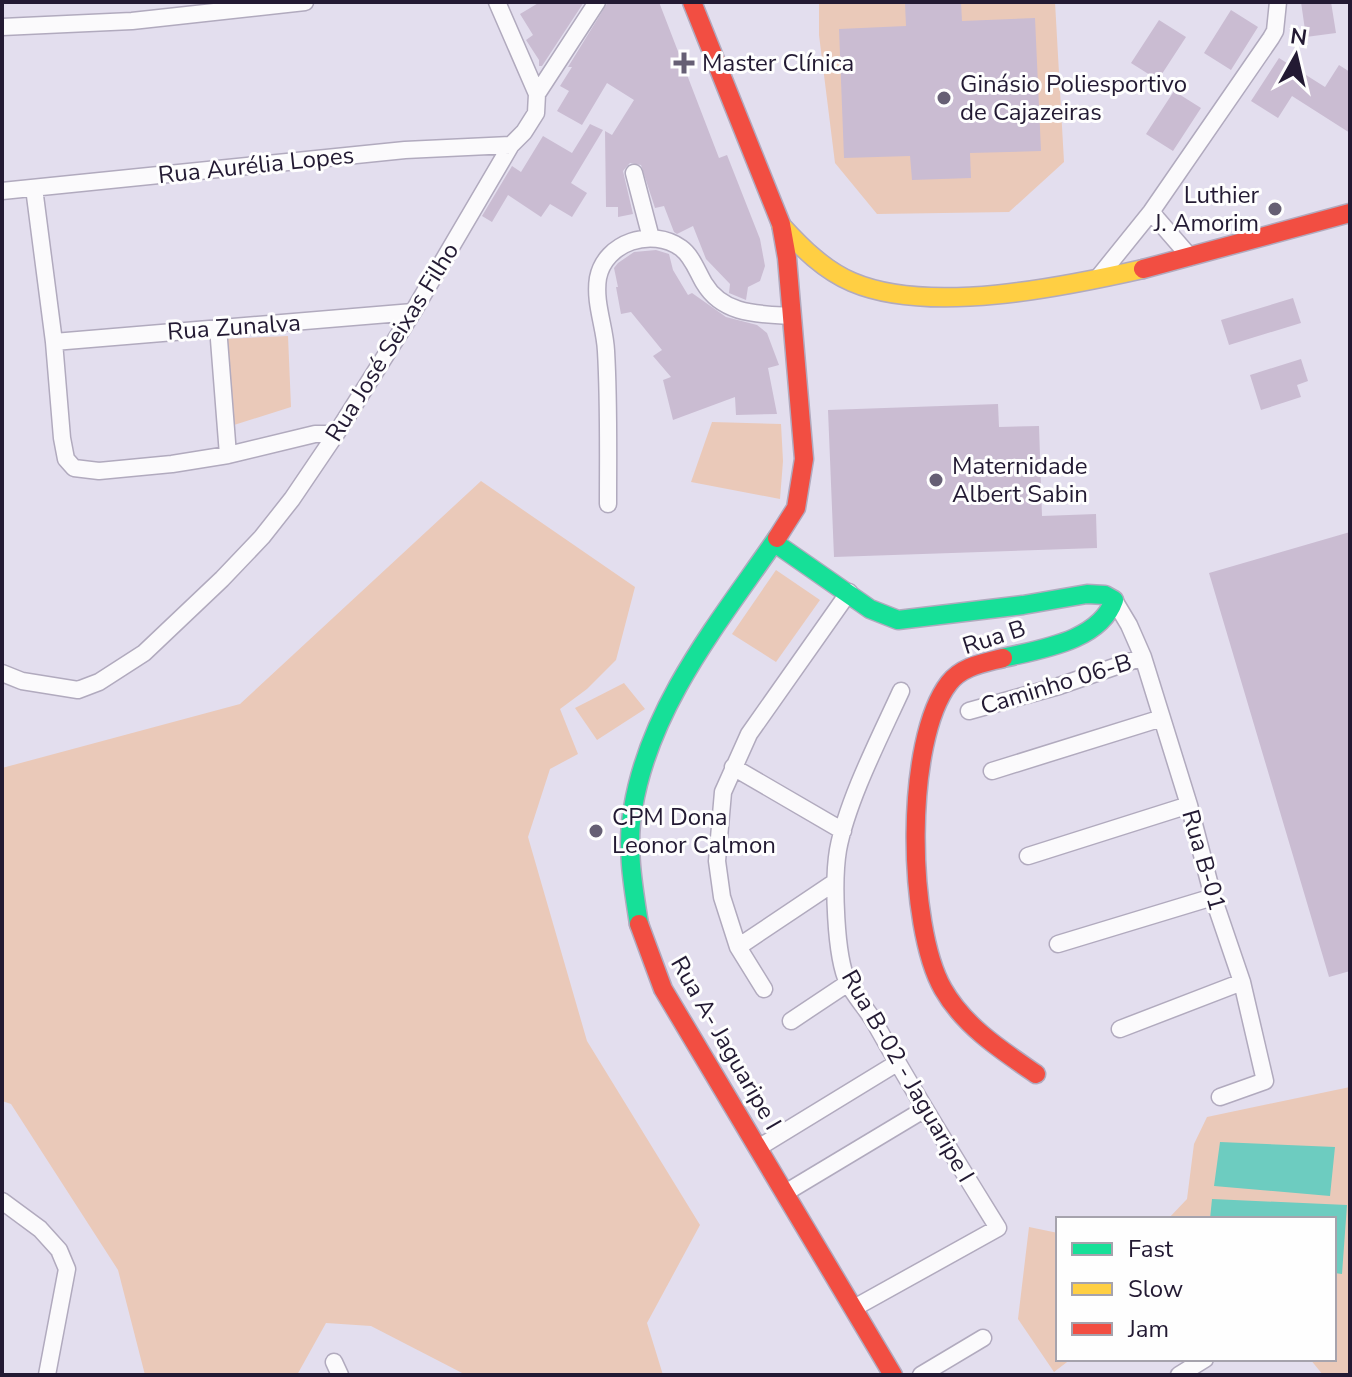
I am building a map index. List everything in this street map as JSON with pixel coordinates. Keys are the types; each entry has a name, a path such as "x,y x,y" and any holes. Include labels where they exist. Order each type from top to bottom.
{"main road":[{"path":"692,2 781,224 815,259 862,286 889,292 940,296 1019,292 1097,279 1190,257 1350,213"},
{"name":"Rua A- Jaguaripe I","path":"781,224 787,258 804,459 800,500 662,713 641,766 630,825 633,893 639,928 650,960 678,1017 893,1375"},
{"name":"Rua B","path":"775,543 870,609 898,620 1087,594 1105,595 1114,600 1114,609 1107,619 1091,629 1021,655 965,669 940,694 921,768 915,827 925,944 943,989 969,1025 1036,1074"}],"street":[{"path":"2,27 132,21 305,2"},
{"path":"497,2 537,94"},
{"name":"Rua José Seixas Filho","path":"2,673 22,681 78,690 99,682 144,653 262,537 336,434 413,312 511,145 536,113 537,94 597,2"},
{"path":"1097,279 1151,212 1271,38 1275,31 1278,2"},
{"name":"Rua Aurélia Lopes","path":"2,191 405,150 511,145"},
{"path":"634,173 651,238"},
{"path":"34,188 54,342 62,438 66,459 74,468 113,470 172,464 228,455 315,434 336,434"},
{"path":"1151,212 1190,257"},
{"path":"608,504 606,348 597,292 604,262 614,251 626,244 651,238 667,241 682,249 691,259 706,286 720,302 734,310 791,316"},
{"name":"Rua Zunalva","path":"54,342 413,312"},
{"path":"218,327 228,455"},
{"path":"764,989 738,947 722,897 717,861 723,792 749,734 849,592"},
{"name":"Rua B-01","path":"1114,600 1143,657 1189,805 1213,897 1242,982 1265,1081 1220,1097"},
{"name":"Caminho 06-B","path":"969,711 1059,686 1143,657"},
{"name":"Rua B-02 - Jaguaripe I","path":"854,1308 998,1228 848,983 841,960 835,882 838,852 843,831 901,691"},
{"path":"992,771 1162,718"},
{"path":"733,767 843,831"},
{"path":"1028,856 1189,805"},
{"path":"738,947 835,882"},
{"path":"1058,944 1213,897"},
{"path":"1120,1029 1242,982"},
{"path":"791,1021 848,983"},
{"path":"758,1148 897,1063"},
{"path":"785,1193 925,1109"},
{"path":"2,1201 40,1229 59,1250 67,1269 47,1375"},
{"path":"921,1375 983,1338"},
{"path":"1179,1375 1202,1361"}],"shaded area":[{"name":"Ginásio Poliesportivo de Cajazeiras","path":"819,2 1055,2 1064,162 1009,212 877,214 835,163 819,35"},
{"path":"288,336 291,407 234,425 224,339"},
{"path":"712,422 781,424 783,461 780,499 691,482"},
{"path":"481,481 635,587 616,660 587,689 560,709 578,754 550,769 528,837 587,1041 700,1225 647,1323 663,1375 466,1375 371,1326 326,1323 297,1375 145,1375 118,1270 11,1104 2,1101 2,768 240,704"},
{"path":"776,570 820,600 776,662 732,634"},
{"path":"624,683 645,709 597,740 575,708"},
{"path":"1350,1087 1350,1375 1323,1375 1312,1361 1336,1361 1336,1217 1170,1217 1187,1199 1194,1144 1207,1117"},
{"path":"1220,1142 1335,1147 1330,1196 1214,1186"},
{"path":"1212,1199 1347,1205 1342,1274 1336,1273 1336,1217 1210,1217"},
{"path":"1029,1227 1056,1233 1056,1361 1068,1361 1054,1372 1018,1319"}],"building":[{"path":"540,2 584,2 542,66 539,66 539,60 526,40 533,35 520,14"},
{"path":"608,2 659,2 719,158 727,155 760,239 765,266 760,281 748,287 746,300 729,293 730,284 706,259 693,226 677,234 664,206 655,208 641,165 630,163 623,171 633,214 618,217 618,207 606,207 605,131 612,135 634,100 607,83 582,125 557,111 569,91 560,86 572,67 568,67"},
{"name":"Ginásio Poliesportivo de Cajazeiras","path":"961,2 962,21 1035,18 1041,151 970,153 971,178 912,180 910,156 844,158 839,29 906,26 905,3"},
{"path":"1301,2 1331,2 1336,33 1306,37"},
{"path":"1231,10 1258,27 1231,70 1204,53"},
{"path":"1159,20 1186,37 1158,80 1131,63"},
{"path":"1279,58 1325,87 1339,65 1350,72 1350,133 1292,96 1278,118 1251,101"},
{"path":"1174,91 1201,108 1173,151 1146,134"},
{"path":"590,124 603,130 571,183 587,193 572,217 550,204 541,217 508,195 492,222 482,216 512,166 521,172 543,136 572,153"},
{"path":"656,250 669,254 673,270 688,295 692,293 726,317 757,325 767,333 779,365 768,368 777,414 736,415 735,397 673,420 663,380 671,377 653,356 662,350 631,312 621,314 614,268 634,252"},
{"path":"1293,298 1301,323 1229,345 1221,320"},
{"path":"1301,359 1308,381 1297,385 1301,397 1261,410 1250,375"},
{"name":"Maternidade Albert Sabin","path":"998,404 999,427 1039,426 1042,516 1096,514 1097,548 834,557 828,410"},
{"path":"1350,532 1350,971 1329,977 1209,573"}],"traffic: fast":[{"path":"639,924 630,837 642,770 671,699 690,666 777,538"},
{"path":"775,543 870,609 898,620 1087,594 1105,595 1114,600 1107,614 1083,634 1051,647 1003,658"}],"traffic: slow":[{"path":"781,225 814,258 832,271 852,282 883,292 919,296 996,295 1143,269"}],"traffic: jam":[{"path":"692,2 781,224 787,258 804,459 796,508 777,538"},
{"path":"1143,269 1350,213"},
{"path":"1003,658 974,666 954,677 934,710 924,746 918,789 917,880 922,923 931,960 943,989 972,1026 1036,1074"},
{"path":"639,924 663,989 893,1375"}],"place":[{"name":"Master Clínica","path":"684,63"},
{"name":"Ginásio Poliesportivo de Cajazeiras","path":"944,98"},
{"name":"Luthier J. Amorim","path":"1275,209"},
{"name":"Maternidade Albert Sabin","path":"936,480"},
{"name":"CPM Dona Leonor Calmon","path":"596,831"}]}
